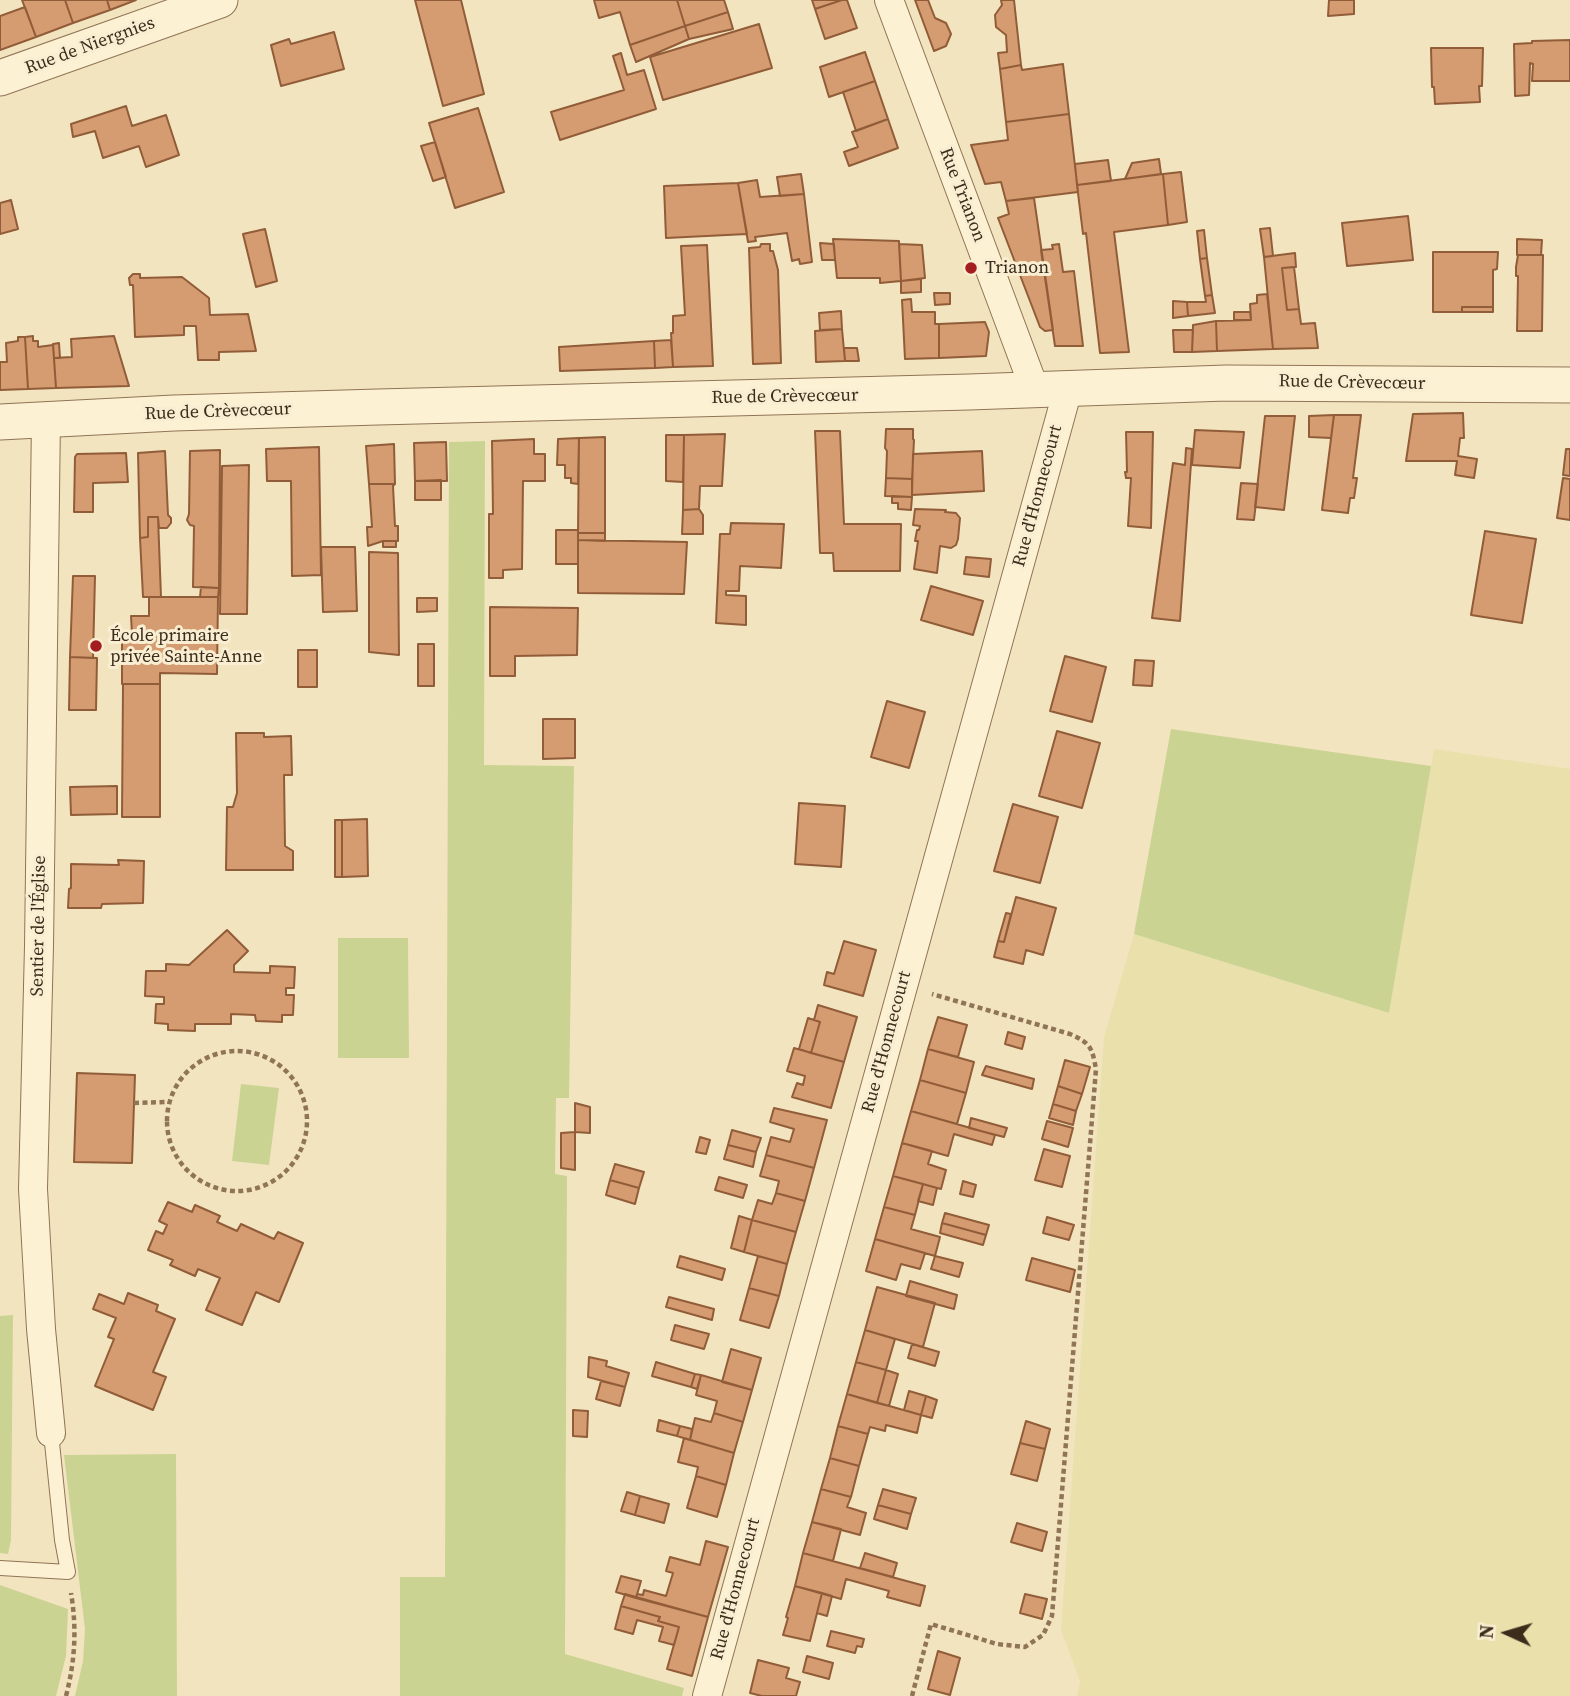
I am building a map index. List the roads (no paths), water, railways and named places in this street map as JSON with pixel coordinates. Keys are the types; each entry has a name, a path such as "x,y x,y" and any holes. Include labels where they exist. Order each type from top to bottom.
{"street":[{"name":"Rue de Niergnies","path":"0,78 220,0"},
{"name":"Rue Trianon","path":"890,0 1052,389"},
{"name":"Rue de Crèvecœur","path":"0,422 365,407 1283,382 1570,385"},
{"name":"Rue d'Honnecourt","path":"706,1696 907,972 1052,389"},
{"name":"Sentier de l'Église","path":"46,419 40,906 33,1189 41,1329 51,1433"}],"lane":[{"path":"0,1568 68,1572 51,1433"}],"place":[{"name":"Trianon","path":"971,268"},
{"name":"École primaire privée Sainte-Anne","path":"96,646"}]}
